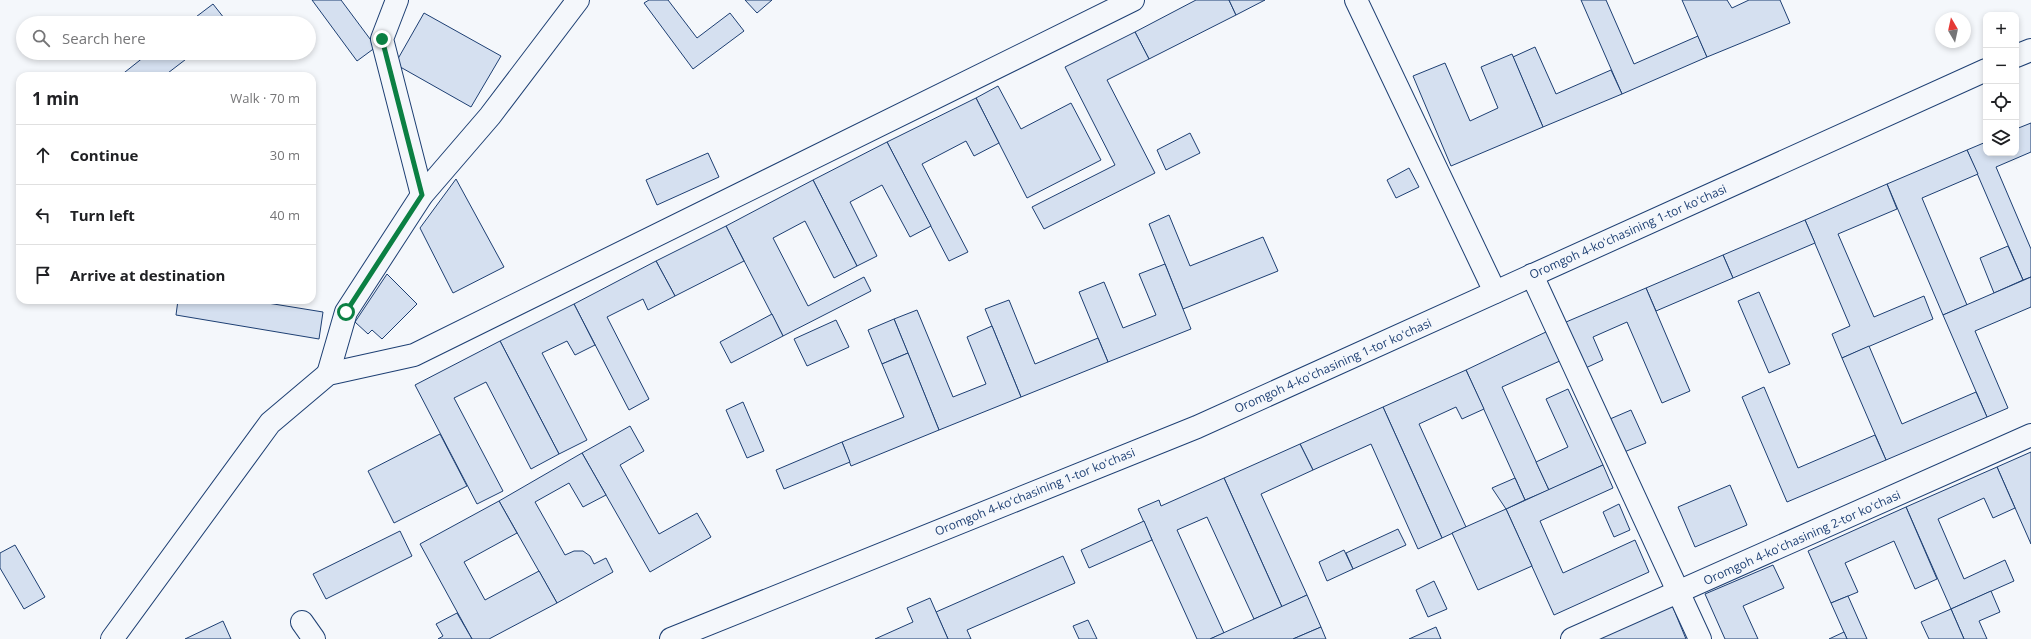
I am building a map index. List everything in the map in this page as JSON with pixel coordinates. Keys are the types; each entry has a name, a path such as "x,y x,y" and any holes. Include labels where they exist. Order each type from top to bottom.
{"street":[{"path":"397,0 382,39 422,195"},
{"path":"328,374 346,312 422,195 490,116 578,0"},
{"path":"112,639 270,423 328,374 414,355 1133,0"},
{"path":"1356,0 1495,292"},
{"path":"2019,55 2031,50"},
{"name":"Oromgoh 4-koʻchasining 1-tor koʻchasi","path":"671,639 1197,427 1983,71"},
{"path":"1532,275 1700,639"},
{"name":"Oromgoh 4-koʻchasining 2-tor koʻchasi","path":"1572,639 1679,593 2031,435"}],"building":[{"path":"312,0 341,0 376,47 357,61"},
{"path":"649,0 668,0 697,38 730,13 744,31 693,69 644,3"},
{"path":"745,0 772,0 757,13"},
{"path":"1196,0 1229,0 1236,15 1149,59 1135,32"},
{"path":"1229,0 1265,0 1236,15"},
{"path":"1581,0 1606,0 1634,64 1698,36 1707,57 1622,94"},
{"path":"1682,0 1727,0 1732,8 1749,0 1780,0 1790,23 1707,57"},
{"path":"213,4 222,16 197,16"},
{"path":"424,13 501,56 471,107 395,64"},
{"path":"1135,32 1149,59 1107,80 1155,173 1044,229 1032,207 1115,165 1065,67"},
{"path":"1535,47 1556,94 1611,70 1622,94 1543,127 1513,57"},
{"path":"1512,54 1543,127 1451,166 1413,76 1445,63 1470,121 1498,108 1481,67"},
{"path":"140,60 185,60 169,72 125,72"},
{"path":"998,86 1021,129 1071,103 1101,160 1027,198 976,98"},
{"path":"976,98 999,143 974,156 966,141 922,164 968,252 949,261 887,142"},
{"path":"2031,123 2031,152 1996,167 2031,249 2031,277 2023,280 1967,150 1983,143 1983,156 2019,156 2019,128"},
{"path":"1190,133 1200,153 1166,170 1157,150"},
{"path":"887,142 931,226 910,237 882,185 850,202 877,256 857,266 813,180"},
{"path":"1967,150 1978,174 1922,198 1967,305 1943,315 1887,184"},
{"path":"708,153 719,177 657,205 646,180"},
{"path":"1409,168 1419,187 1396,198 1387,180"},
{"path":"456,179 504,267 453,293 420,228"},
{"path":"813,180 857,266 834,278 805,221 773,238 808,306 864,277 871,291 783,336 726,226"},
{"path":"1887,184 1897,209 1838,234 1874,317 1924,296 1933,319 1842,358 1832,334 1850,326 1805,220"},
{"path":"1169,215 1190,266 1263,237 1278,271 1183,309 1149,224"},
{"path":"1805,220 1815,243 1733,278 1723,255"},
{"path":"726,226 744,261 675,296 656,261"},
{"path":"2008,246 2023,280 1994,293 1980,258"},
{"path":"1723,255 1733,278 1656,311 1646,288"},
{"path":"656,261 675,296 648,310 643,299 607,317 649,399 629,410 574,304"},
{"path":"1165,264 1191,329 1108,362 1079,292 1104,282 1123,328 1156,315 1139,274"},
{"path":"387,274 417,304 382,339 372,330 368,334 355,322"},
{"path":"2031,277 2031,307 1975,331 2008,408 1987,417 1943,315"},
{"path":"1646,288 1690,391 1662,403 1627,322 1593,337 1603,360 1579,371 1559,325"},
{"path":"1759,292 1790,364 1769,373 1738,301"},
{"path":"1009,300 1035,364 1098,338 1108,362 1021,397 985,309"},
{"path":"177,304 274,304 323,312 319,339 176,315"},
{"path":"574,304 595,345 575,355 567,341 542,353 587,440 559,454 500,341"},
{"path":"917,310 953,397 986,384 967,337 992,326 1021,397 939,430 894,319"},
{"path":"772,314 783,336 731,363 720,342"},
{"path":"894,319 908,353 882,364 868,330"},
{"path":"836,320 849,347 807,366 794,339"},
{"path":"1548,331 1562,360 1502,387 1549,490 1525,500 1466,370"},
{"path":"500,341 559,454 531,469 486,382 454,398 503,491 477,504 415,385"},
{"path":"1869,346 1902,424 1976,392 1987,417 1886,460 1842,358"},
{"path":"908,353 939,430 851,466 842,442 904,417 882,364"},
{"path":"1466,370 1484,409 1462,419 1456,407 1419,424 1466,527 1442,538 1383,407"},
{"path":"1764,387 1798,468 1875,435 1886,460 1787,502 1742,397"},
{"path":"1568,389 1603,465 1549,490 1536,462 1568,447 1546,399"},
{"path":"743,402 764,451 747,458 726,410"},
{"path":"1383,407 1442,538 1418,549 1371,444 1313,470 1300,444"},
{"path":"1631,410 1646,443 1617,455 1603,422"},
{"path":"630,426 644,451 620,465 659,534 697,513 711,537 650,572 582,453"},
{"path":"440,434 467,486 394,523 368,471"},
{"path":"842,442 850,462 784,489 776,470"},
{"path":"1300,444 1313,470 1261,494 1307,595 1282,607 1224,478"},
{"path":"2031,452 2031,544 1997,467"},
{"path":"582,453 606,495 583,507 569,483 535,502 565,555 574,551 583,551 590,556 594,564 606,558 613,572 557,603 499,501"},
{"path":"1603,465 1613,488 1540,521 1563,573 1635,540 1649,572 1554,615 1506,509"},
{"path":"1997,467 2015,508 1993,518 1984,498 1938,519 1964,579 2005,560 2014,581 1951,609 1906,507"},
{"path":"1224,478 1282,607 1254,619 1207,517 1177,530 1224,633 1210,639 1197,639 1138,509 1159,500 1161,506"},
{"path":"1515,478 1525,500 1506,509 1492,488"},
{"path":"1730,485 1747,525 1695,547 1678,507"},
{"path":"499,501 517,533 464,562 485,600 539,571 557,603 489,639 472,639 420,544"},
{"path":"1619,504 1630,530 1614,537 1603,512"},
{"path":"1906,507 1937,579 1915,589 1894,541 1845,563 1858,592 1831,603 1808,551"},
{"path":"1506,509 1532,566 1478,590 1452,533"},
{"path":"1144,521 1152,540 1089,568 1081,550"},
{"path":"1398,529 1406,545 1353,569 1346,553"},
{"path":"400,531 412,556 326,599 313,574"},
{"path":"15,545 45,597 24,609 0,568 0,553"},
{"path":"1344,550 1353,569 1327,581 1319,562"},
{"path":"1063,556 1075,583 967,630 971,639 948,639 936,612"},
{"path":"1773,565 1784,588 1743,606 1758,639 1725,639 1705,594"},
{"path":"1434,581 1447,609 1428,617 1416,590"},
{"path":"1991,591 2000,612 1979,621 1987,639 1964,639 1951,609"},
{"path":"1307,595 1321,627 1293,639 1210,639"},
{"path":"1848,596 1867,639 1847,639 1831,603"},
{"path":"930,598 948,639 875,639 913,622 907,608"},
{"path":"1672,605 1686,639 1593,639"},
{"path":"1951,609 1964,639 1929,639 1921,622"},
{"path":"457,613 472,639 438,639 443,636 436,624"},
{"path":"1088,620 1097,639 1079,639 1073,626"},
{"path":"223,621 231,639 185,639"},
{"path":"1321,627 1326,639 1293,639"},
{"path":"1436,627 1441,639 1409,639"},
{"path":"1844,632 1847,639 1829,639"}],"route":[{"path":"346,312 422,195 382,39"}]}
